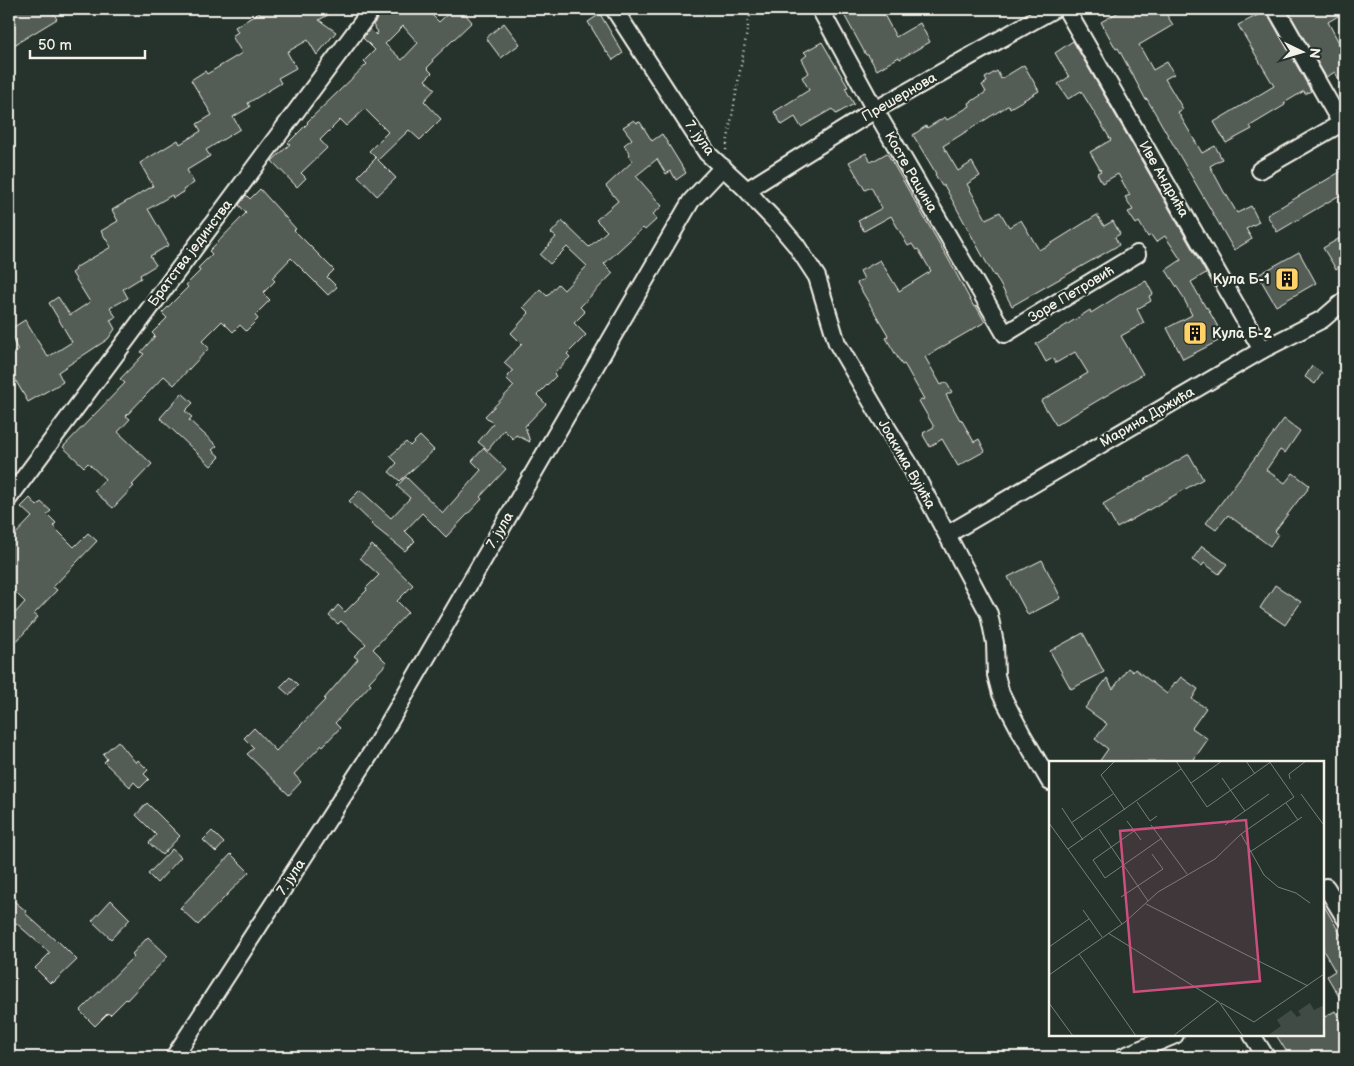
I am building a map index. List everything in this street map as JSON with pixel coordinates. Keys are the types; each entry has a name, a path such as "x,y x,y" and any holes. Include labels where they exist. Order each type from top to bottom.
{"street":[{"name":"Братства јединства","path":"9,498 372,9"},
{"name":"7. јула","path":"174,1057 373,750 691,201 723,167 707,153 614,9"},
{"name":"Косте Рацина","path":"820,9 875,110 1005,334"},
{"name":"Прешернова","path":"747,190 875,110 1054,9"},
{"name":"Иве Андрића","path":"1066,9 1262,350"},
{"path":"1260,170 1343,122 1276,9"},
{"name":"Јоакима Вујића","path":"723,167 747,190 796,245 817,277 837,343 911,467 989,614 996,643 996,674 1001,694 1049,780"},
{"name":"Зоре Петровић","path":"1005,334 1137,254"},
{"name":"Марина Држића","path":"948,534 1262,350 1323,319 1345,300"},
{"path":"1326,887 1345,918"},
{"path":"1122,1057 1173,1036"},
{"path":"1253,1036 1266,1057"}],"path":[{"path":"723,167 751,9"}],"building":[{"path":"9,9 51,9 57,19 9,48"},
{"path":"266,9 338,9 319,20 336,32 317,55 308,40 287,52 296,68 278,78 281,83 248,103 250,107 233,117 240,129 206,150 210,156 187,170 194,183 183,190 184,192 173,198 172,195 148,209 169,245 150,256 156,265 140,275 141,278 123,289 128,298 110,308 116,317 110,320 115,329 108,339 58,372 63,382 28,402 9,369 9,356 18,350 9,334 9,330 25,320 48,357 72,342 49,303 58,297 70,315 90,302 72,273 76,270 75,268 111,247 101,231 118,221 112,210 153,186 140,163 178,140 180,144 201,131 197,124 212,115 191,80 205,71 207,74 242,53 232,36 238,32 235,27"},
{"path":"384,9 426,9 439,22 453,9 461,9 472,22 432,60 433,62 427,68 432,73 425,80 435,89 424,101 441,119 420,140 409,130 378,160 396,178 377,196 358,176 376,158 369,151 388,132 365,109 346,126 340,120 320,140 327,148 301,173 306,178 297,187 272,161 290,144 288,143 307,122 367,64 364,61 375,50 363,38 370,29 376,35 378,32 373,25","holes":["403,26 418,43 402,60 385,44"]},
{"path":"841,9 881,9 896,37 920,23 930,42 877,70 868,55 866,55"},
{"path":"1124,9 1163,9 1173,25 1139,45 1153,70 1167,62 1174,74 1165,79 1183,109 1178,112 1202,153 1215,146 1222,159 1210,166 1225,194 1237,213 1251,206 1259,222 1246,229 1252,239 1234,250 1146,100 1118,48 1116,49 1101,22"},
{"path":"1287,9 1345,9 1345,12 1328,22 1345,54 1345,91 1335,72 1326,77"},
{"path":"1266,11 1311,91 1305,94 1304,91 1284,103 1285,105 1250,126 1252,129 1226,143 1214,122 1274,86 1238,25"},
{"path":"600,14 623,53 613,60 588,22"},
{"path":"504,23 520,44 501,58 486,38"},
{"path":"1073,41 1206,273 1191,282 1224,338 1183,359 1167,328 1192,315 1166,270 1181,260 1165,236 1156,242 1151,235 1148,237 1139,222 1136,224 1128,212 1133,210 1125,197 1130,195 1118,174 1102,183 1097,173 1101,171 1090,152 1111,140 1081,91 1068,99 1058,84 1069,77 1055,53"},
{"path":"822,42 848,87 845,88 854,104 836,114 832,109 801,127 795,117 782,125 774,112 809,90 802,77 809,73 802,59 807,55 804,52"},
{"path":"1024,65 1039,91 1010,108 1009,105 943,146 958,171 972,162 980,176 967,184 986,219 1000,212 1009,227 1021,220 1039,250 1097,215 1104,226 1113,221 1120,234 1115,237 1119,245 1012,306 944,185 942,186 935,175 934,170 913,135 926,126 927,128 945,117 947,120 970,106 969,103 986,92 982,85 987,82 985,78 997,71 1001,79"},
{"path":"634,120 637,123 640,122 652,141 662,134 686,173 676,180 671,171 666,174 657,159 636,176 662,206 653,214 657,219 645,230 643,228 604,264 613,273 580,307 585,312 574,323 586,335 567,354 570,357 554,374 556,376 537,395 546,404 525,426 530,442 516,435 513,439 504,430 488,450 478,442 493,424 485,416 514,386 506,378 513,371 504,363 522,344 511,333 529,313 523,307 540,289 547,296 558,284 564,290 587,266 567,247 550,264 540,255 556,237 551,233 562,221 589,247 607,231 596,220 618,201 606,186 633,161 624,145 632,139 623,127"},
{"path":"866,153 871,162 887,153 974,307 976,306 985,322 925,357 941,385 946,382 952,392 946,395 974,442 979,439 985,451 958,466 942,439 930,447 923,435 923,433 934,427 919,401 924,399 906,367 904,364 902,365 886,338 888,335 857,283 864,279 860,271 880,260 899,291 931,271 918,249 916,250 912,244 908,246 891,216 864,231 858,221 882,208 871,187 865,190 849,162"},
{"path":"1345,169 1345,192 1277,232 1267,215"},
{"path":"260,189 296,229 294,230 334,270 327,277 337,287 328,295 291,258 272,278 275,281 263,293 270,300 255,315 258,319 246,331 240,325 233,332 222,321 202,341 209,348 174,385 164,376 126,416 130,419 118,432 152,464 113,508 94,491 105,479 88,463 84,467 63,447 125,383 120,379 144,354 141,352 155,336 152,333 167,318 162,313 188,287 186,285 200,271 198,268 212,254 209,251 246,213 239,205 246,195 250,199"},
{"path":"1345,235 1345,263 1336,269 1323,248"},
{"name":"Кула Б-1","path":"1299,252 1316,283 1276,306 1258,275"},
{"path":"1146,281 1153,294 1149,296 1151,301 1137,309 1144,323 1121,336 1143,374 1056,425 1041,401 1088,373 1075,352 1056,363 1053,358 1046,362 1036,344 1090,310 1091,313"},
{"path":"1312,366 1322,373 1315,384 1305,377"},
{"path":"182,393 193,403 185,411 192,417 189,420 217,446 212,450 220,457 211,466 160,418"},
{"path":"1284,419 1300,431 1285,453 1280,450 1266,470 1285,483 1293,473 1309,485 1308,489 1275,531 1278,534 1270,546 1228,515 1216,530 1206,523"},
{"path":"420,436 434,450 400,481 389,472 397,463 390,456 406,442 410,446"},
{"path":"484,448 506,469 480,497 482,499 446,537 422,513 405,531 415,541 405,551 371,524 349,501 360,490 391,518 410,498 397,486 406,477 443,513 481,470 472,461"},
{"path":"1189,454 1203,479 1117,528 1103,504"},
{"path":"30,498 37,506 41,502 51,511 47,514 56,523 53,526 74,547 88,533 97,541 53,587 57,590 34,614 38,617 9,650 9,620 25,602 9,586 9,541 32,517 21,507"},
{"path":"372,545 413,585 397,601 408,612 373,649 387,663 369,682 371,684 335,723 340,728 294,774 301,782 289,795 247,754 254,748 244,738 254,728 276,751 325,700 358,659 354,656 366,644 341,621 338,624 329,616 338,605 345,612 379,575 360,558"},
{"path":"1202,546 1227,564 1219,574 1204,563 1202,566 1192,560"},
{"path":"1042,560 1061,598 1028,615 1008,577"},
{"path":"1275,585 1301,602 1285,625 1260,608"},
{"path":"1083,633 1104,672 1071,689 1050,651"},
{"path":"1128,668 1133,672 1135,669 1167,694 1181,677 1198,689 1192,699 1206,708 1192,728 1208,739 1193,761 1100,761 1108,749 1095,739 1107,724 1085,708 1107,678 1113,689"},
{"path":"290,677 298,685 289,695 280,687"},
{"path":"118,741 136,763 138,760 148,770 144,774 149,779 140,788 134,782 130,787 104,762 107,759 103,754"},
{"path":"147,803 180,836 162,855 149,843 156,835 136,815"},
{"path":"212,831 224,843 216,852 203,840"},
{"path":"172,849 181,857 157,883 148,874"},
{"path":"231,854 249,872 198,925 180,908"},
{"path":"9,897 77,960 53,983 52,981 50,983 35,968 50,953 16,923 9,932"},
{"path":"111,900 130,919 111,939 92,921"},
{"path":"1324,906 1345,942 1345,1007 1327,976 1335,971 1324,952"},
{"path":"148,937 168,956 127,1000 110,1015 108,1013 95,1026 80,1011 134,956 132,954"},
{"path":"1335,1011 1345,1028 1345,1057 1290,1057 1277,1036 1324,1036 1324,1017"}],"place":[{"name":"Кула Б-1","path":"1287,279"},
{"name":"Кула Б-2","path":"1195,333"}]}
